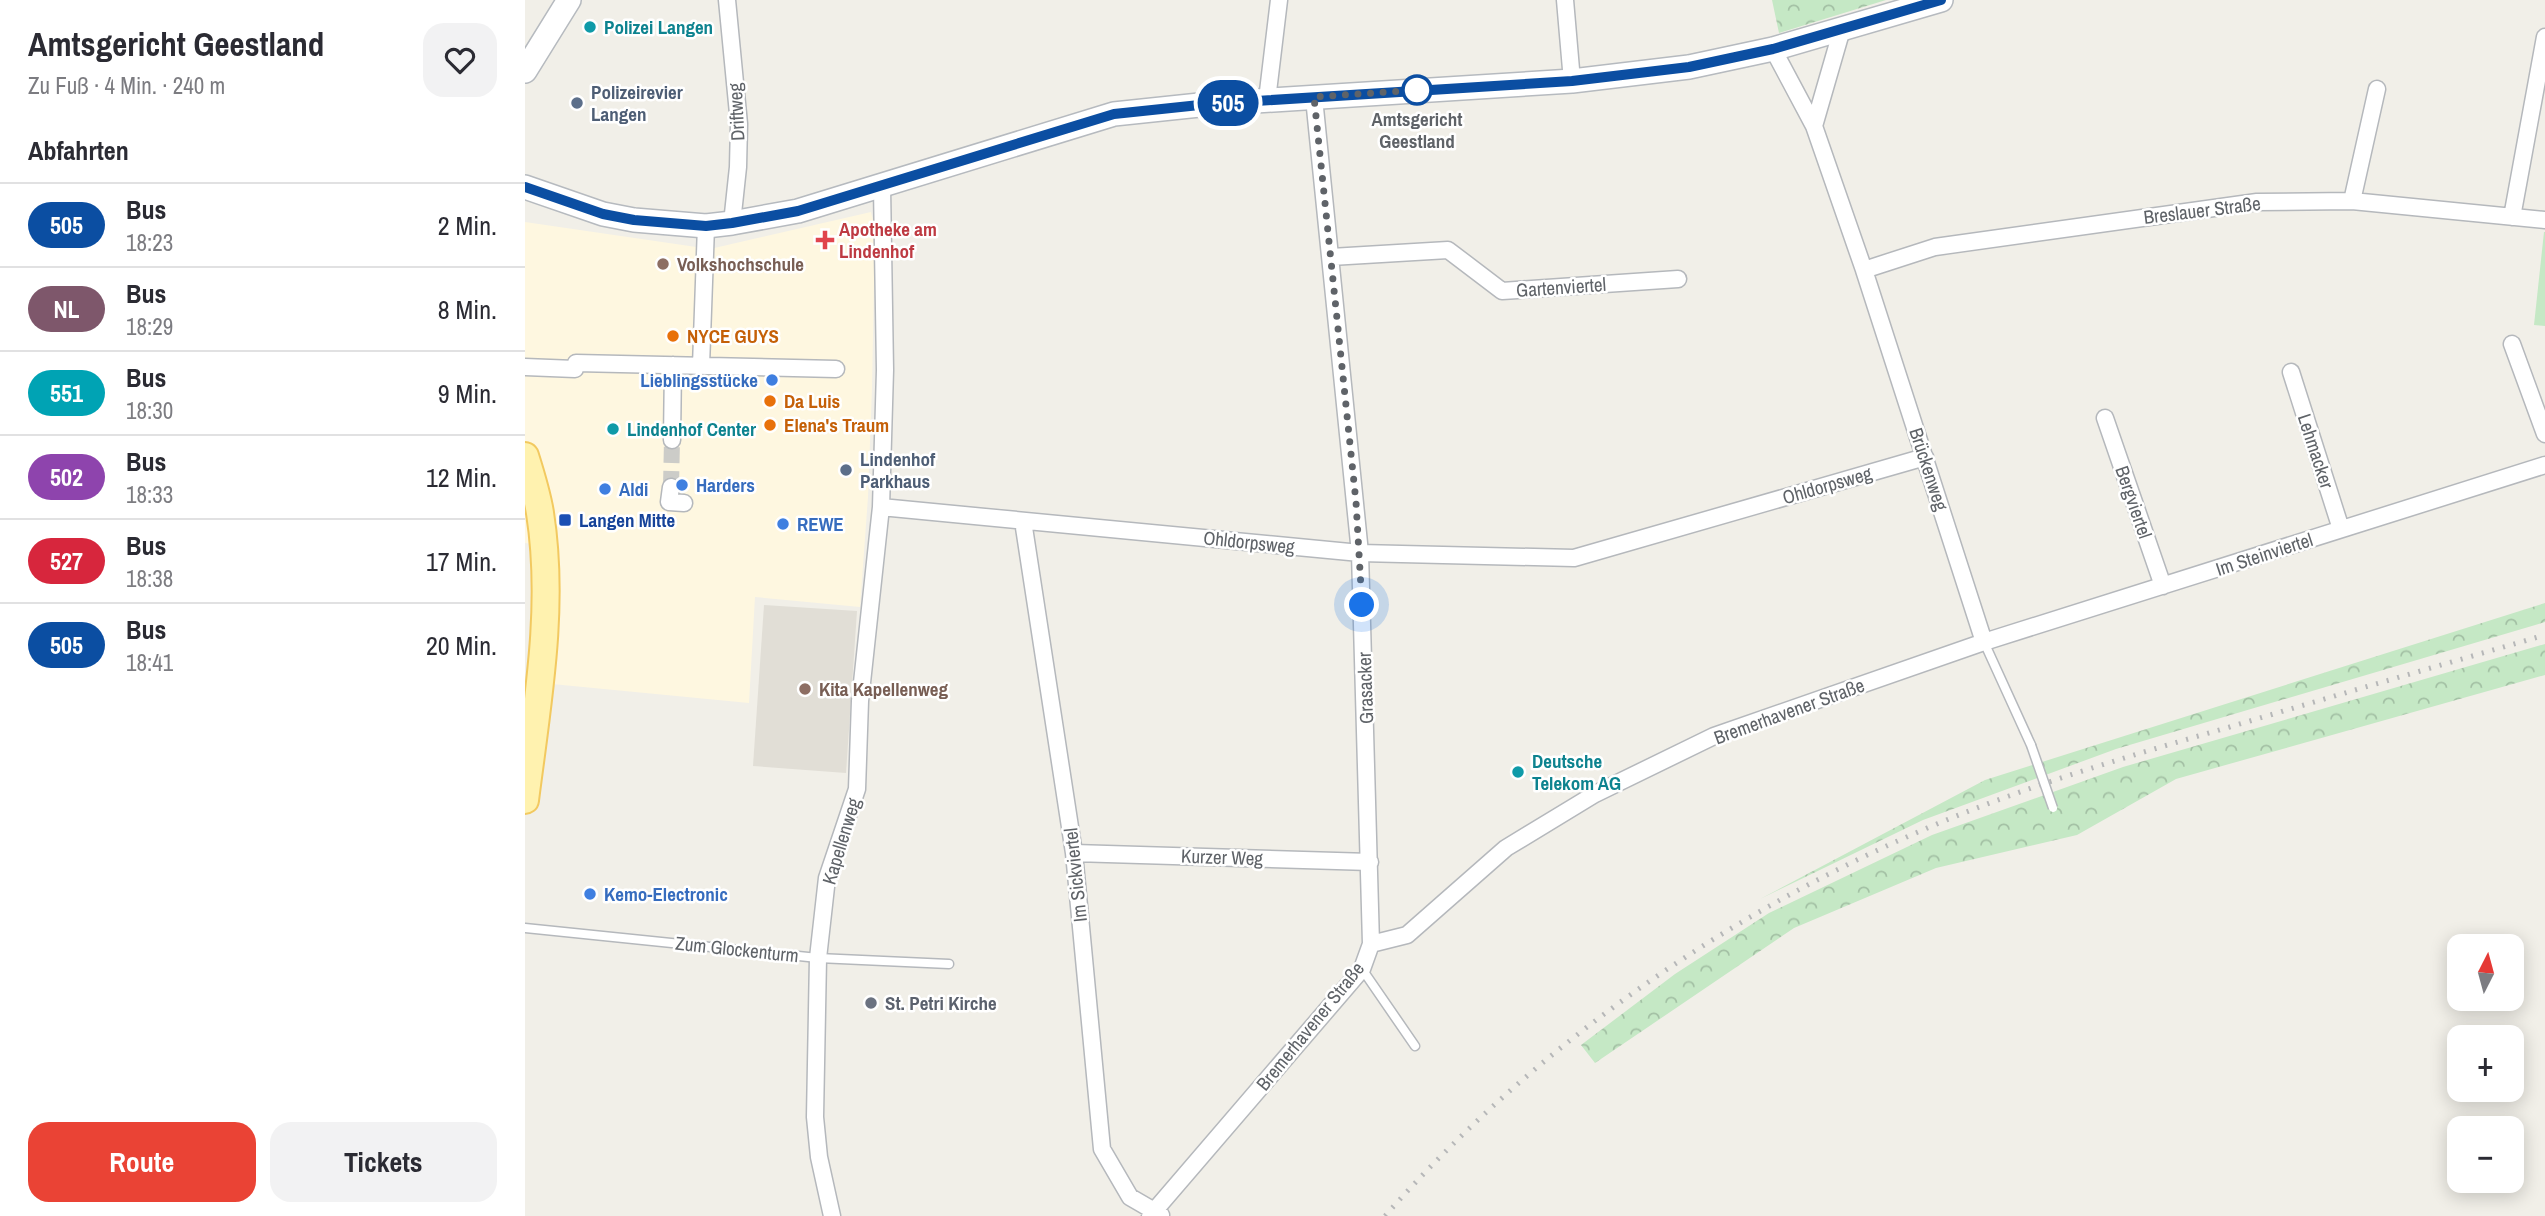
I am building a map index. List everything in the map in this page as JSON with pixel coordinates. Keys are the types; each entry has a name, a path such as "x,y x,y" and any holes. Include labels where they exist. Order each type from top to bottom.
{"main road":[{"path":"525,71 569,0"},
{"path":"525,187 603,214 634,220 706,226 732,223 798,211 1114,114 1268,100 1572,81 1689,67 1773,49 1941,0"},
{"path":"525,456 540,510 545,554 546,607 543,665 525,800"}],"street":[{"name":"Driftweg","path":"727,0 739,124 732,223"},
{"path":"1268,100 1279,0"},
{"path":"1565,0 1572,81"},
{"path":"1814,126 1842,29"},
{"path":"2512,217 2545,37"},
{"name":"Brückenweg","path":"1773,49 1814,126 1864,270 1984,642"},
{"path":"2352,201 2377,89"},
{"name":"Grasacker","path":"1314,97 1360,553 1371,944"},
{"path":"881,507 885,370 882,187"},
{"name":"Breslauer Straße","path":"1864,270 1935,247 2257,202 2352,201 2545,220"},
{"path":"701,366 706,226"},
{"name":"Gartenviertel","path":"1331,257 1448,250 1501,291 1678,279"},
{"path":"2512,344 2545,434"},
{"path":"525,367 575,369 576,363 836,369"},
{"path":"672,440 673,365"},
{"name":"Lehmacker","path":"2291,372 2341,530"},
{"name":"Bergviertel","path":"2105,418 2163,586"},
{"name":"Ohldorpsweg","path":"881,507 1360,553 1574,558 1925,457"},
{"name":"Im Steinviertel","path":"1984,642 2545,465"},
{"path":"670,487 669,502 684,503"},
{"name":"Kapellenweg","path":"832,1216 818,1157 815,1117 818,958 827,878 857,789 860,701 881,507"},
{"name":"Im Sickviertel","path":"1023,521 1074,853 1102,1149 1130,1197 1156,1214"},
{"name":"Bremerhavener Straße","path":"1156,1214 1362,969 1371,944 1407,935 1506,848 1595,794 1714,736 1984,642"},
{"name":"Kurzer Weg","path":"1074,853 1370,862"}],"lane":[{"name":"Brückenweg","path":"1984,642 2031,745 2053,808"},
{"name":"Zum Glockenturm","path":"525,928 818,958 949,964"},
{"path":"1362,969 1415,1046"}],"shaded area":[{"path":"871,212 875,229 872,388 860,607 755,597 749,703 552,684 552,547 525,543 525,222 710,249"},
{"name":"Kita Kapellenweg","path":"764,605 857,611 846,773 753,766"}],"green space":[{"path":"1772,0 1886,0 1779,33"},
{"path":"2545,232 2545,326 2534,325"},
{"path":"2545,603 2545,622 2116,749 1923,820 1760,899 1985,780"},
{"path":"2545,644 2545,675 2176,779 2077,835 1936,868 1794,928 1595,1063 1581,1045 1675,974 1769,913 1932,835 2123,767"}],"tunnel":[{"path":"671,487 672,440"}],"railway":[{"path":"1385,1216 1442,1155 1503,1097 1567,1043 1634,992 1775,903 1849,864 1963,813 2077,773 2545,635"}],"bus line":[{"name":"505","path":"525,187 603,214 634,220 706,226 732,223 798,211 1114,114 1209,104 1572,81 1689,67 1773,49 1941,0"}],"place":[{"name":"Polizei Langen","path":"590,27"},
{"name":"Amtsgericht Geestland","path":"1417,90"},
{"name":"Polizeirevier Langen","path":"577,103"},
{"name":"Apotheke am Lindenhof","path":"825,240"},
{"name":"Volkshochschule","path":"663,264"},
{"name":"NYCE GUYS","path":"673,336"},
{"name":"Lieblingsstücke","path":"772,380"},
{"name":"Da Luis","path":"770,401"},
{"name":"Elena's Traum","path":"770,425"},
{"name":"Lindenhof Center","path":"613,429"},
{"name":"Lindenhof Parkhaus","path":"846,470"},
{"name":"Harders","path":"682,485"},
{"name":"Aldi","path":"605,489"},
{"name":"Langen Mitte","path":"565,520"},
{"name":"REWE","path":"783,524"},
{"name":"Kita Kapellenweg","path":"805,689"},
{"name":"Deutsche Telekom AG","path":"1518,772"},
{"name":"Kemo-Electronic","path":"590,894"},
{"name":"St. Petri Kirche","path":"871,1003"}],"route":[{"path":"1362,605 1356,502 1314,97 1417,90"}]}
